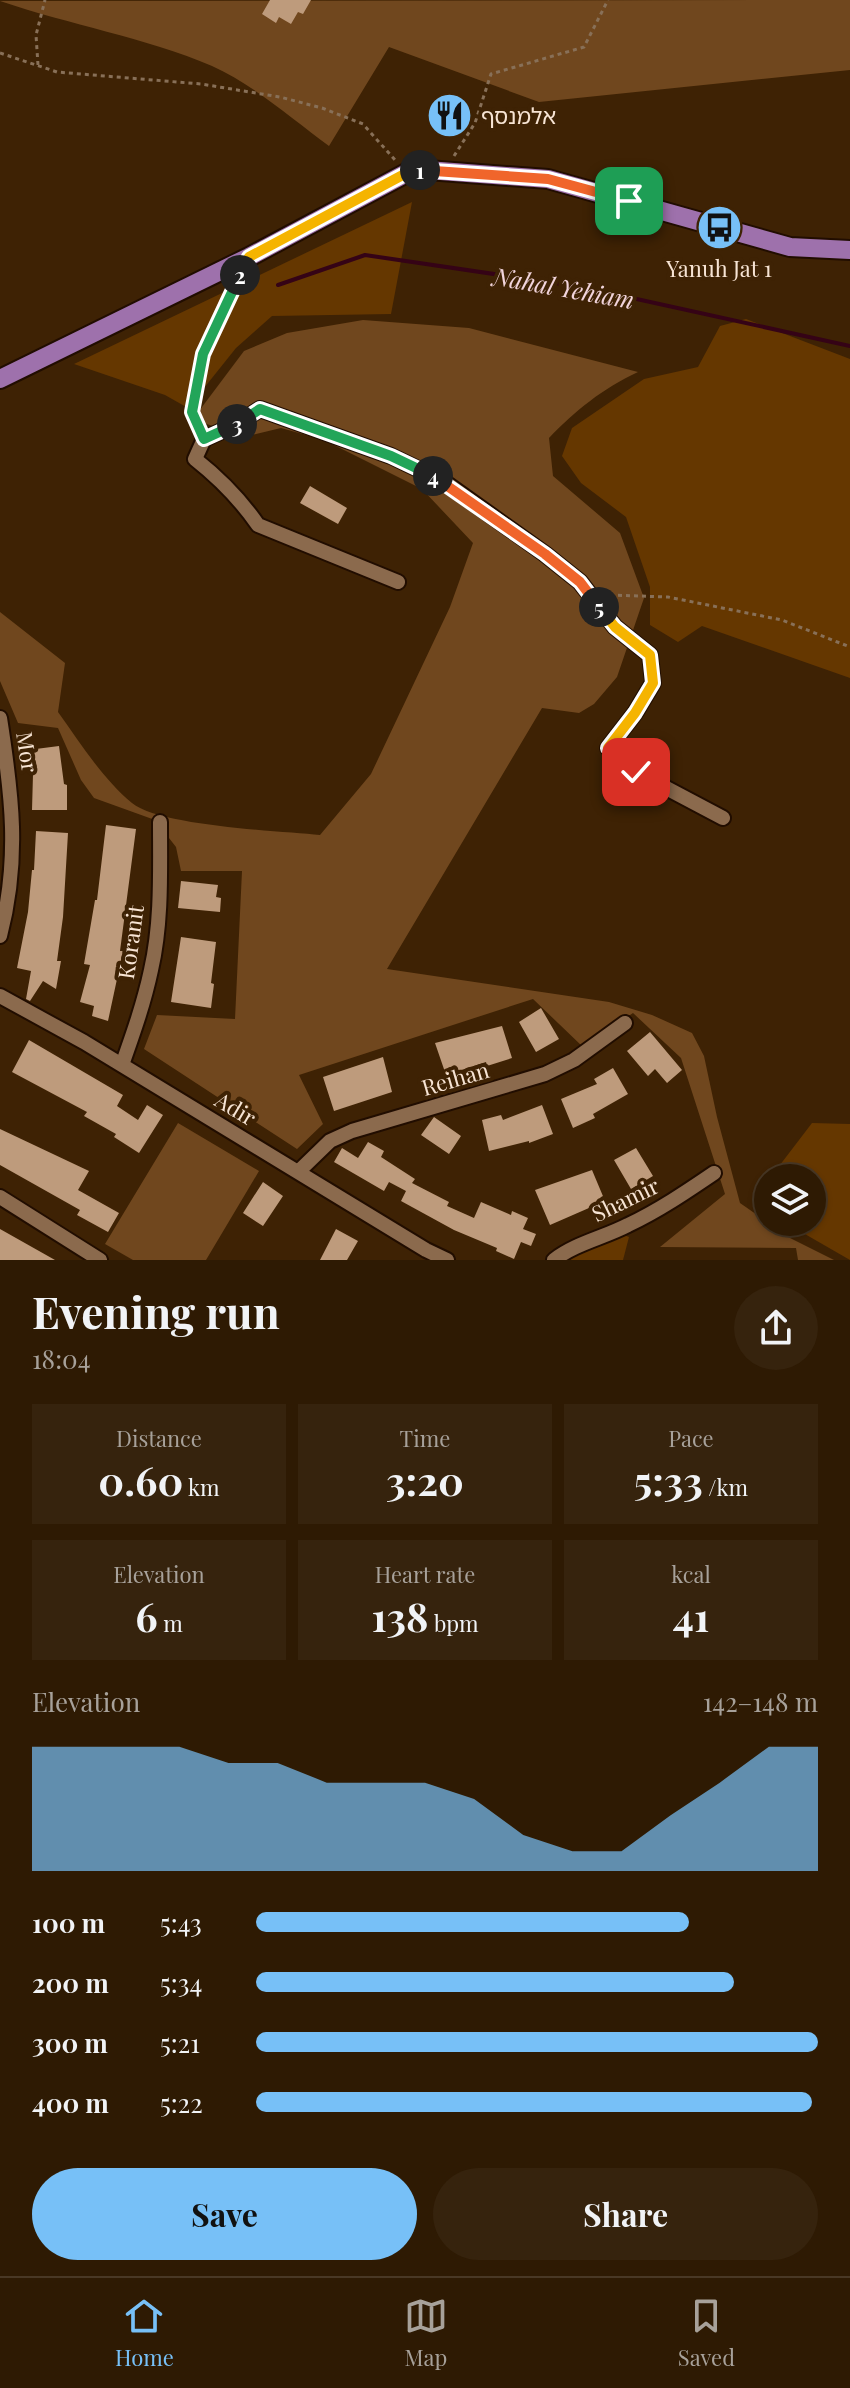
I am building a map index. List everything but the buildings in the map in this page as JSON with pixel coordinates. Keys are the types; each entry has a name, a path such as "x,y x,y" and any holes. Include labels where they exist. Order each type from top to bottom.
{"main road":[{"path":"0,379 249,257 414,169 548,179 790,247 850,250"}],"street":[{"path":"398,582 258,525 216,475 195,459 204,439 260,409 391,456 443,481 545,554 580,582 615,627 650,655 653,683 608,748 636,772 723,818"},
{"name":"Mor","path":"0,718 10,783 14,838 10,898 0,936"},
{"name":"Koranit","path":"122,1065 152,968 159,907 160,822"},
{"name":"Adir","path":"0,996 122,1065 447,1260"},
{"name":"Reihan","path":"298,1172 330,1141 352,1131 545,1074 574,1060 625,1023"},
{"name":"Shamir","path":"554,1260 568,1249 625,1227 670,1203 714,1173"},
{"path":"0,1197 100,1260"}],"path":[{"path":"38,65 36,35 45,0"},
{"path":"445,171 475,123 491,74 584,47 608,0"},
{"path":"0,53 57,72 201,84 280,97 322,108 363,124 404,171 414,169"},
{"path":"204,439 192,412 203,354 249,257"},
{"path":"590,595 668,597 782,620 850,647"}],"shaded area":[{"path":"850,0 850,70 539,102 389,47 329,146 258,93 212,66 160,47 0,1"},
{"path":"412,202 391,314 272,316 236,348 188,408 165,395 74,364"},
{"path":"746,319 850,359 850,678 702,626 678,642 650,625 650,587 626,517 581,483 562,456 572,428 644,379 698,367 720,326"},
{"path":"363,320 469,328 638,372 590,401 549,438 553,476 620,533 644,598 617,677 594,704 579,713 542,708 387,969 609,1002 652,1015 692,1033 704,1056 740,1203 754,1213 754,1236 787,1236 834,1260 798,1260 796,1248 660,1247 725,1194 681,1058 633,1013 583,1047 533,999 299,1075 323,1124 297,1149 144,1049 157,1015 235,1019 242,871 181,871 176,847 155,820 94,798 81,780 58,728 18,723 0,681 0,612 65,663 58,712 101,772 132,803 146,811 193,822 320,835 371,774 450,607 473,543 422,489 324,440 281,428 243,437 193,419 244,351 287,333"},
{"path":"178,1123 259,1171 206,1260 133,1260 105,1244"},
{"path":"812,1123 850,1124 850,1260 808,1236 826,1236 826,1164 781,1164"},
{"path":"624,1235 629,1237 623,1260 569,1260 573,1256"}],"waterway":[{"name":"Nahal Yehiam","path":"278,285 365,255 582,287 850,346"}],"place":[{"name":"אלמנסף","path":"450,115"},
{"name":"Yanuh Jat 1","path":"719,227"}],"route":[{"path":"629,201 548,179 414,169 249,257 203,354 192,412 204,439 260,409 391,456 443,481 580,582 615,627 650,655 653,683 608,748 636,772"}]}
